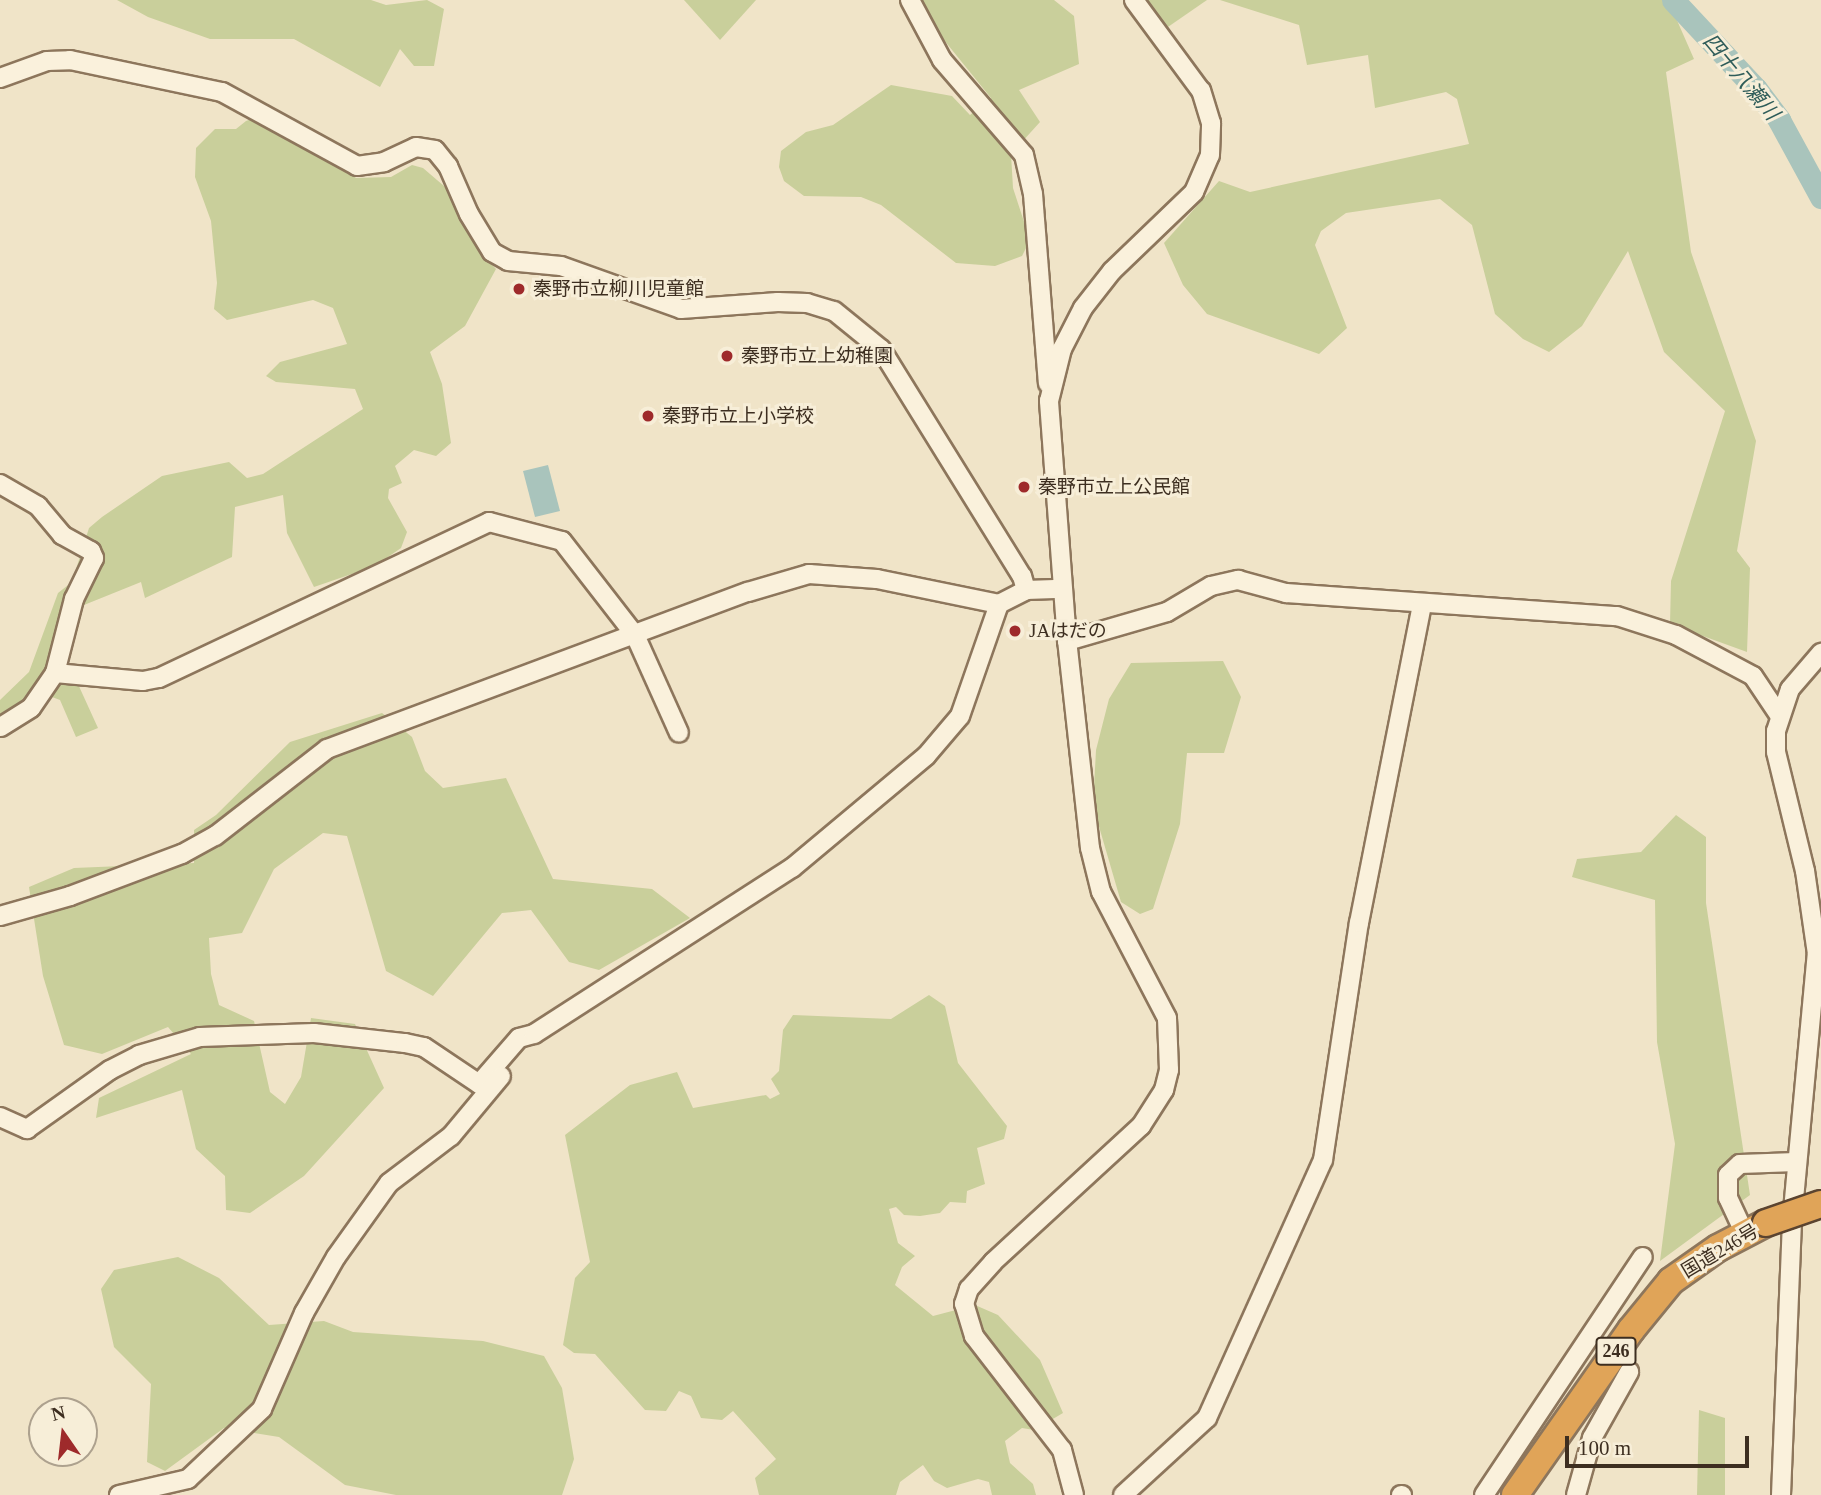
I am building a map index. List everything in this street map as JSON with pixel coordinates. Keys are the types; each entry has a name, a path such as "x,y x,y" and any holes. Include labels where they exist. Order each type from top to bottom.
{"highway":[{"name":"国道246号","path":"1515,1495 1631,1330 1671,1281 1755,1228 1821,1204"}],"street":[{"path":"910,0 942,60 1024,155 1033,194 1062,589 1090,848 1101,892 1167,1018 1169,1070 1164,1090 1141,1126 993,1262 969,1289 964,1304 974,1336 1062,1450 1074,1495"},
{"path":"1049,401 1062,349 1083,308 1112,271 1194,192 1210,155 1211,123 1200,91 1135,0"},
{"path":"0,78 47,61 71,60 222,92 357,166 384,162 416,147 435,150 448,166 468,214 492,252 508,261 561,266 681,309 778,302 807,303 834,311 881,349 1022,576 1026,590"},
{"path":"0,484 38,506 62,535 91,551 94,558 74,599 55,673 31,708 0,727"},
{"path":"55,673 143,681 159,678 489,522 562,541 635,635 679,733"},
{"path":"0,916 70,896 182,855 215,836 327,749 809,574 877,579 999,604 1026,590 1062,589"},
{"path":"1067,641 1156,616 1211,586 1238,580 1286,593 1422,605 1617,616 1645,623 1712,651 1753,676 1780,715"},
{"path":"0,1117 27,1129 110,1070 139,1055 200,1037 314,1033 405,1043 424,1047 479,1084 519,1038 534,1034 792,868 926,756 950,733 960,716 999,604"},
{"path":"1123,1495 1208,1418 1323,1160 1359,923 1422,605"},
{"path":"1781,1495 1796,1162 1817,954 1805,871 1776,752 1780,715 1796,679 1821,653"},
{"path":"118,1495 188,1479 262,1409 304,1313 336,1256 389,1183 451,1136 534,1034"},
{"path":"1755,1228 1728,1198 1728,1175 1740,1164 1796,1162"},
{"path":"1484,1495 1643,1258"},
{"path":"1576,1495 1592,1438 1629,1372"}],"green space":[{"path":"117,0 371,0 386,5 427,0 444,9 434,66 414,66 400,49 380,87 294,39 210,39 148,17"},
{"path":"684,0 756,0 720,40"},
{"path":"919,0 1054,0 1074,16 1079,64 1019,90 1040,122 1011,154 1013,188 1030,240 1022,256 995,266 956,263 881,205 861,197 804,196 784,181 779,167 781,151 806,132 833,125 891,85 952,96 970,115 991,98 931,24"},
{"path":"1145,0 1207,0 1165,29"},
{"path":"1220,0 1664,0 1672,9 1694,59 1666,72 1691,252 1756,441 1737,551 1750,568 1747,652 1670,624 1671,581 1725,411 1664,352 1628,251 1582,326 1549,352 1523,339 1495,314 1472,225 1440,199 1346,213 1321,231 1315,245 1347,328 1319,354 1207,314 1183,285 1164,243 1219,181 1250,192 1469,144 1457,99 1446,92 1375,108 1368,55 1307,65 1299,25"},
{"path":"278,110 356,178 391,177 412,165 423,168 451,192 478,250 496,269 465,326 430,352 442,384 451,443 436,456 414,450 395,466 402,483 389,489 388,498 407,532 401,548 375,566 314,587 287,533 283,495 235,507 232,557 145,598 141,582 84,605 67,660 98,728 76,737 60,700 36,691 0,718 0,700 29,672 58,593 72,582 89,528 162,476 229,462 247,478 263,474 363,409 355,389 276,382 266,376 280,362 347,344 333,308 313,300 227,320 214,309 217,283 211,221 195,177 196,148 215,129 236,129 246,121"},
{"path":"1223,661 1241,697 1224,753 1187,753 1180,824 1153,909 1140,914 1121,902 1093,806 1096,750 1109,699 1131,663"},
{"path":"382,713 412,737 425,771 443,788 506,778 553,879 652,889 690,918 599,970 569,962 531,910 502,913 433,996 386,971 347,836 323,833 274,869 242,933 209,938 211,974 219,1005 254,1021 270,1092 285,1104 301,1077 311,1018 355,1024 384,1088 304,1176 250,1213 226,1210 225,1176 196,1149 182,1090 96,1118 99,1098 191,1054 168,1027 102,1054 64,1045 43,976 29,887 74,868 194,863 194,830 216,815 290,742"},
{"path":"1676,815 1706,837 1706,903 1750,1195 1660,1261 1675,1144 1657,1042 1655,900 1572,877 1577,859 1641,852"},
{"path":"929,995 945,1006 958,1063 1007,1126 1004,1139 977,1148 985,1184 967,1191 966,1203 950,1202 940,1213 920,1216 904,1215 896,1207 889,1209 898,1243 915,1256 902,1267 895,1285 933,1316 975,1305 998,1315 1040,1360 1063,1413 1034,1430 1022,1428 1005,1441 1010,1463 1033,1484 1036,1495 992,1495 989,1482 978,1479 947,1488 934,1481 923,1465 900,1482 896,1495 759,1495 755,1478 776,1459 733,1411 722,1420 701,1418 691,1396 679,1391 666,1411 645,1410 595,1354 574,1353 563,1345 575,1278 590,1262 565,1135 630,1085 677,1072 693,1108 766,1095 770,1099 780,1094 771,1079 779,1071 783,1030 793,1015 891,1019"},
{"path":"178,1257 219,1278 269,1325 324,1321 353,1332 483,1341 544,1356 562,1388 574,1459 562,1495 396,1495 345,1485 279,1437 224,1428 165,1471 147,1462 151,1384 114,1347 101,1289 114,1270"},
{"path":"1699,1410 1725,1418 1725,1495 1697,1495"}],"water":[{"path":"548,465 560,511 535,517 523,471"}],"waterway":[{"name":"四十八瀬川","path":"1673,0 1756,89 1779,120 1821,197"}],"place":[{"name":"秦野市立柳川児童館","path":"519,289"},
{"name":"秦野市立上幼稚園","path":"727,356"},
{"name":"秦野市立上小学校","path":"648,416"},
{"name":"秦野市立上公民館","path":"1024,487"},
{"name":"JAはだの","path":"1015,631"}]}
